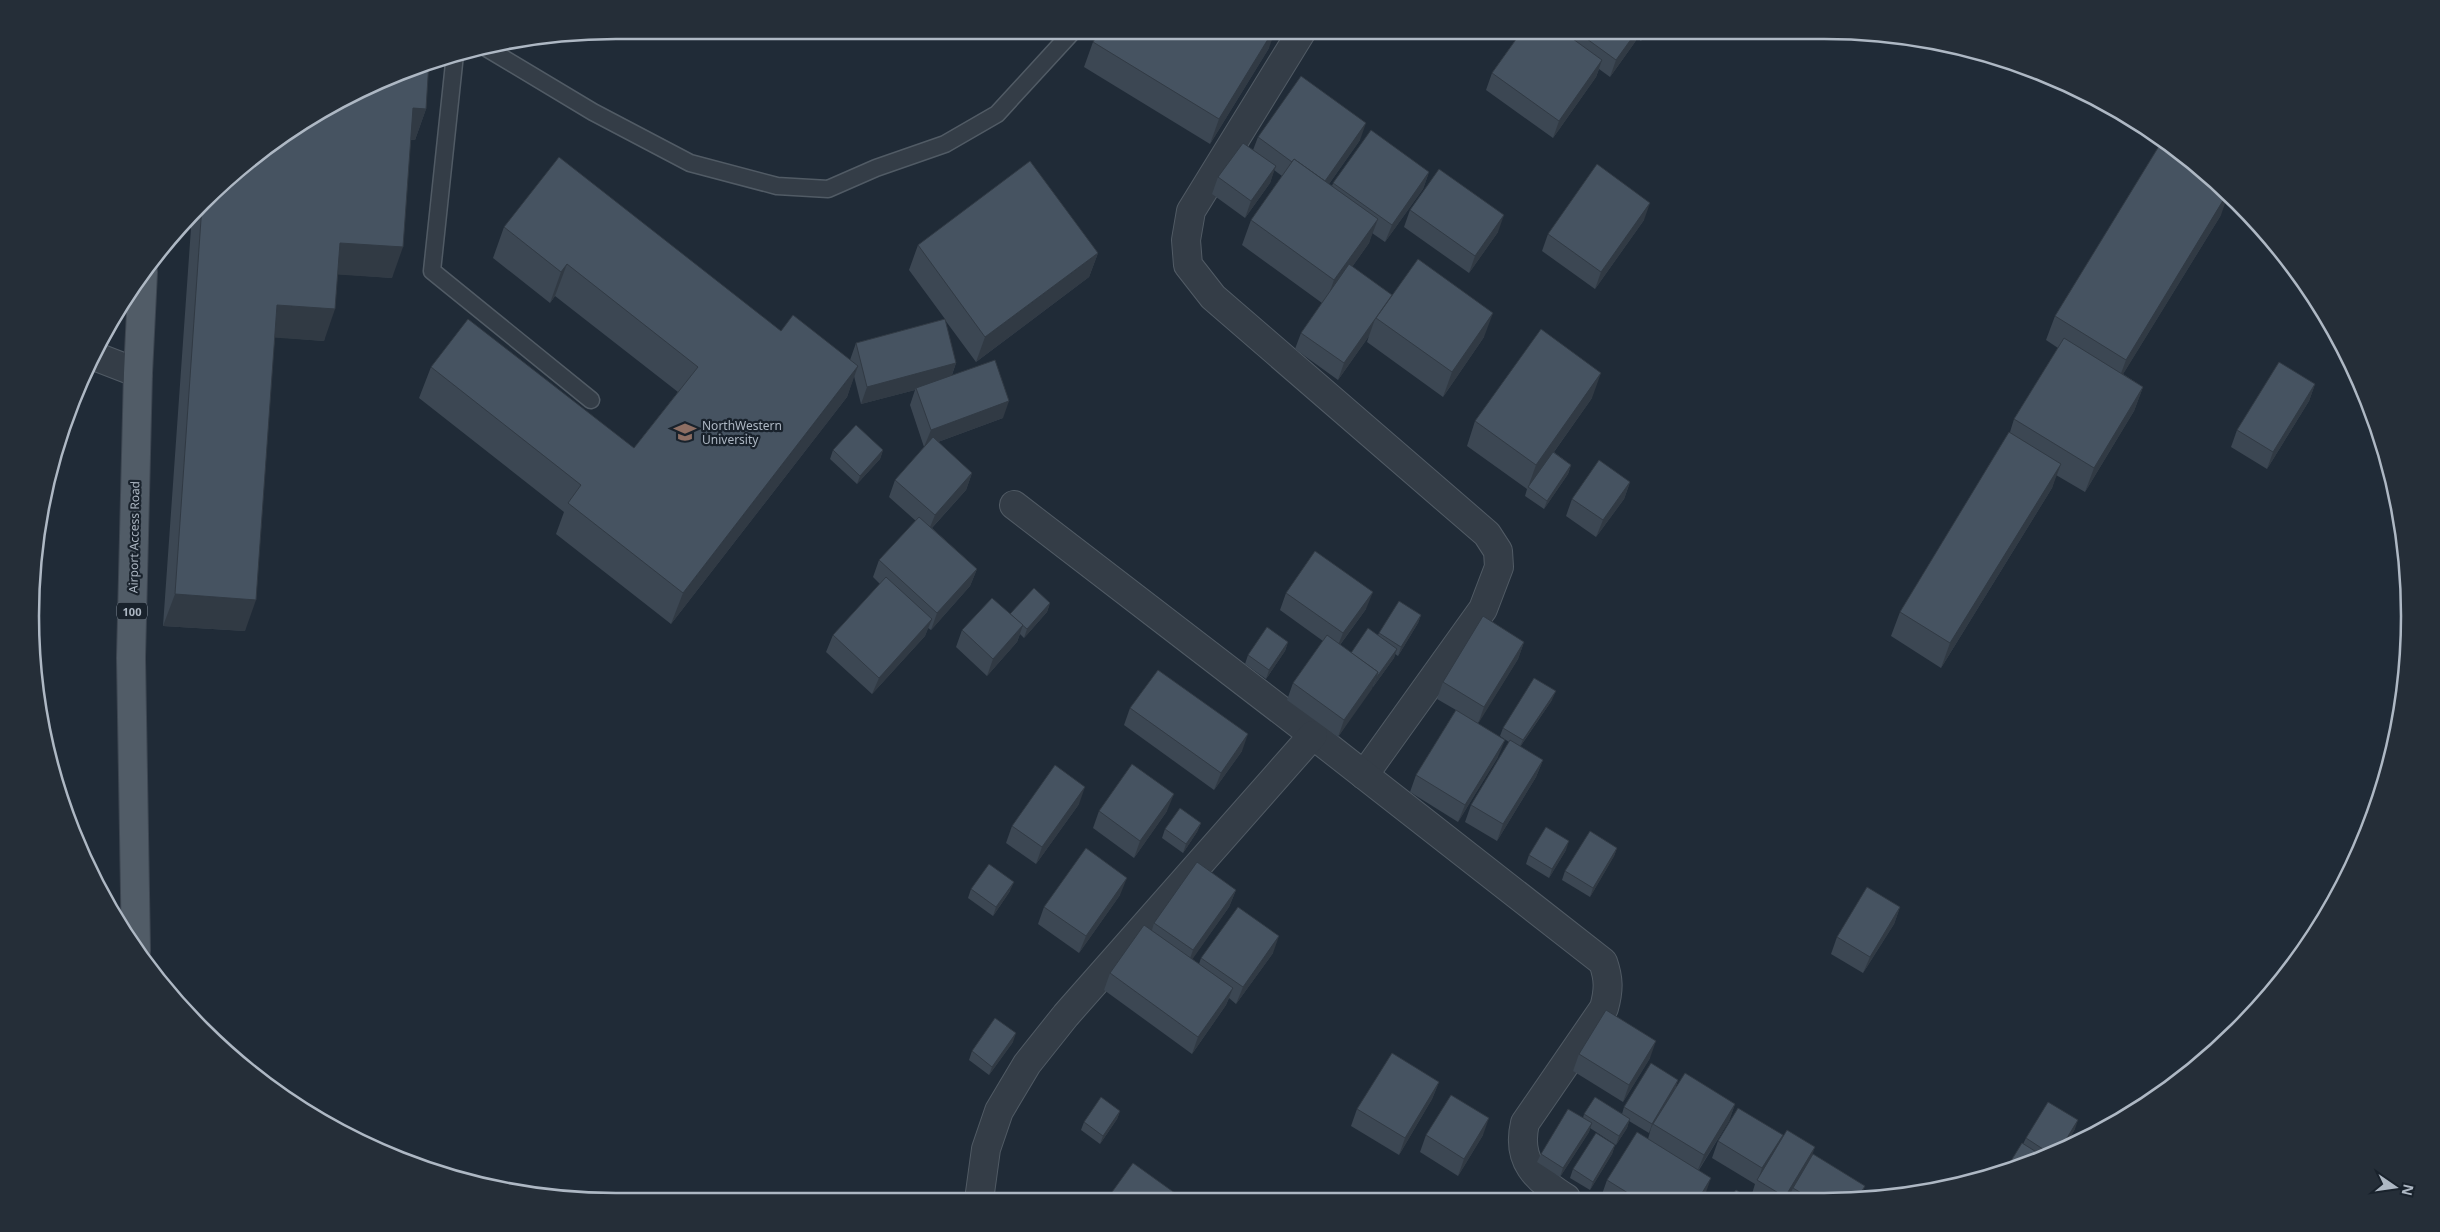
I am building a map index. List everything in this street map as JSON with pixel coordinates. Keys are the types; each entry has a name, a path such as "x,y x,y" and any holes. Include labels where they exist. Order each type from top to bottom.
{"main road":[{"name":"Airport Access Road","path":"136,937 131,658 138,373 142,286"}],"street":[{"path":"1297,39 1191,211 1186,240 1188,265 1213,297 1487,534 1498,551 1500,567 1483,609 1364,775"},
{"path":"100,358 138,373"},
{"path":"1014,505 1313,735 1603,962 1608,976 1609,991 1604,1008 1525,1123 1521,1138 1525,1158 1538,1178 1559,1193"},
{"path":"980,1193 986,1149 996,1119 1027,1064 1066,1015 1313,735"}],"lane":[{"path":"493,52 593,112 690,164 777,186 828,190 876,168 945,144 997,114 1066,39"},
{"path":"454,62 432,271 591,400"}],"building":[{"path":"1095,39 1268,39 1219,119 1093,42"},
{"path":"1516,39 1573,39 1602,60 1559,121 1492,73"},
{"path":"1587,39 1631,39 1616,60"},
{"path":"428,70 426,109 413,108 403,247 340,243 335,309 277,305 256,600 175,594 201,215 235,182 295,136 361,98"},
{"path":"1301,76 1366,123 1325,181 1294,159 1292,162 1258,137"},
{"path":"1371,130 1429,172 1392,225 1333,183"},
{"path":"1243,143 1276,166 1251,201 1218,177"},
{"path":"2159,146 2205,182 2223,200 2126,360 2055,316"},
{"path":"559,157 781,331 793,315 858,366 683,593 568,503 581,485 431,367 468,319 634,448 698,367 567,264 561,272 504,227"},
{"path":"1294,159 1378,219 1334,280 1251,220"},
{"path":"1030,161 1098,253 985,337 918,245"},
{"path":"1597,164 1650,203 1601,272 1548,234"},
{"path":"1439,169 1504,215 1475,256 1410,210"},
{"path":"1418,259 1493,313 1452,372 1376,318"},
{"path":"1349,264 1392,295 1344,363 1301,333"},
{"path":"945,319 956,363 867,387 856,343"},
{"path":"1541,329 1601,373 1536,465 1475,421"},
{"path":"2064,338 2143,387 2094,468 2014,419"},
{"path":"995,360 1009,401 931,430 916,388"},
{"path":"2279,362 2315,384 2273,452 2237,430"},
{"path":"856,425 883,450 860,476 833,450"},
{"path":"2009,432 2061,464 1950,643 1900,612"},
{"path":"933,437 972,473 935,515 895,480"},
{"path":"1553,452 1571,465 1547,501 1528,487"},
{"path":"1599,460 1630,482 1603,520 1572,499"},
{"path":"919,517 977,569 937,613 879,560"},
{"path":"1315,551 1373,592 1343,633 1286,593"},
{"path":"886,577 932,619 879,678 833,635"},
{"path":"1034,588 1050,603 1027,629 1010,614"},
{"path":"992,598 1023,625 993,659 962,630"},
{"path":"1399,601 1421,615 1401,647 1379,633"},
{"path":"1483,616 1524,642 1484,707 1443,682"},
{"path":"1267,627 1288,642 1269,670 1248,655"},
{"path":"1368,628 1397,649 1376,678 1378,672 1351,653"},
{"path":"1327,635 1378,672 1344,720 1293,683"},
{"path":"1158,670 1248,734 1221,773 1130,708"},
{"path":"1534,678 1556,691 1523,740 1503,728"},
{"path":"1456,710 1505,740 1465,805 1416,775"},
{"path":"1510,740 1543,760 1503,824 1471,805"},
{"path":"1132,764 1174,794 1140,841 1099,811"},
{"path":"1055,765 1085,787 1042,847 1012,826"},
{"path":"1180,808 1201,823 1186,844 1165,829"},
{"path":"1546,827 1569,841 1552,869 1529,855"},
{"path":"1590,831 1617,848 1593,888 1565,871"},
{"path":"1086,848 1127,878 1086,936 1044,907"},
{"path":"1197,862 1236,890 1193,950 1154,923"},
{"path":"989,864 1014,882 996,907 971,889"},
{"path":"1867,887 1900,907 1870,957 1837,937"},
{"path":"1238,907 1279,936 1243,987 1201,958"},
{"path":"1144,925 1233,988 1198,1037 1110,973"},
{"path":"1606,1010 1656,1041 1629,1085 1579,1054"},
{"path":"995,1018 1016,1033 992,1067 972,1051"},
{"path":"1392,1053 1439,1082 1405,1138 1357,1109"},
{"path":"1651,1063 1678,1080 1652,1124 1624,1107"},
{"path":"1685,1073 1735,1104 1704,1155 1653,1124"},
{"path":"1451,1095 1489,1118 1464,1159 1426,1135"},
{"path":"1101,1097 1120,1111 1103,1136 1084,1122"},
{"path":"1595,1097 1630,1119 1619,1136 1584,1114"},
{"path":"2048,1102 2078,1120 2066,1140 2044,1150 2026,1138"},
{"path":"1738,1108 1783,1135 1762,1168 1718,1141"},
{"path":"1568,1109 1592,1123 1563,1168 1541,1154"},
{"path":"1787,1130 1815,1147 1787,1193 1778,1193 1757,1180"},
{"path":"1637,1132 1711,1178 1702,1193 1628,1193 1607,1180"},
{"path":"1596,1133 1615,1145 1593,1182 1573,1169"},
{"path":"2022,1143 2037,1152 2010,1163"},
{"path":"1813,1154 1865,1186 1861,1192 1801,1193 1793,1188"},
{"path":"1133,1163 1175,1193 1111,1193"}],"place":[{"name":"NorthWestern University","path":"685,432"}]}
